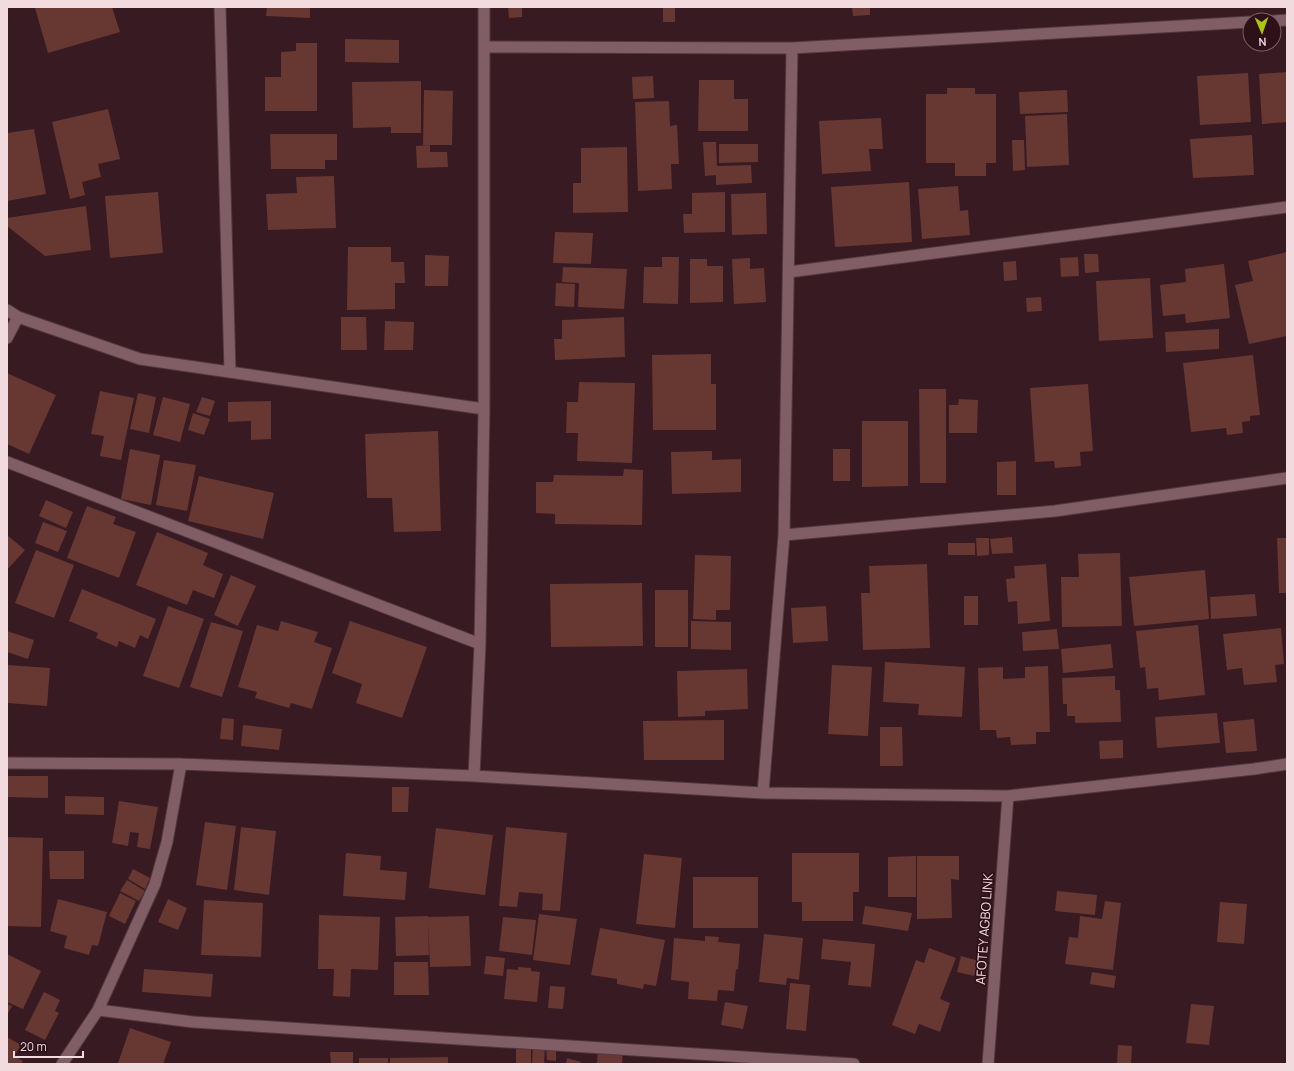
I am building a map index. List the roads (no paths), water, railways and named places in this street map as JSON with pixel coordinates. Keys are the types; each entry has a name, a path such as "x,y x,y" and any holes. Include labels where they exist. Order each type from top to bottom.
{"street":[{"path":"220,7 230,371"},
{"path":"474,776 480,644 484,410 484,7"},
{"path":"485,47 792,48 1242,22"},
{"path":"763,793 784,535 792,48"},
{"path":"789,272 1287,207"},
{"path":"7,310 18,317 140,359 230,371 484,410"},
{"path":"7,338 18,317"},
{"path":"7,462 480,644"},
{"path":"784,535 1055,510 1287,478"},
{"path":"7,763 181,764 474,776 763,793 1008,796 1254,770 1287,764"},
{"path":"62,1064 98,1010 155,884 167,842 181,764"},
{"name":"AFOTEY AGBO LINK","path":"988,1064 1008,796"},
{"path":"98,1010 193,1022 750,1061 854,1064"}]}
